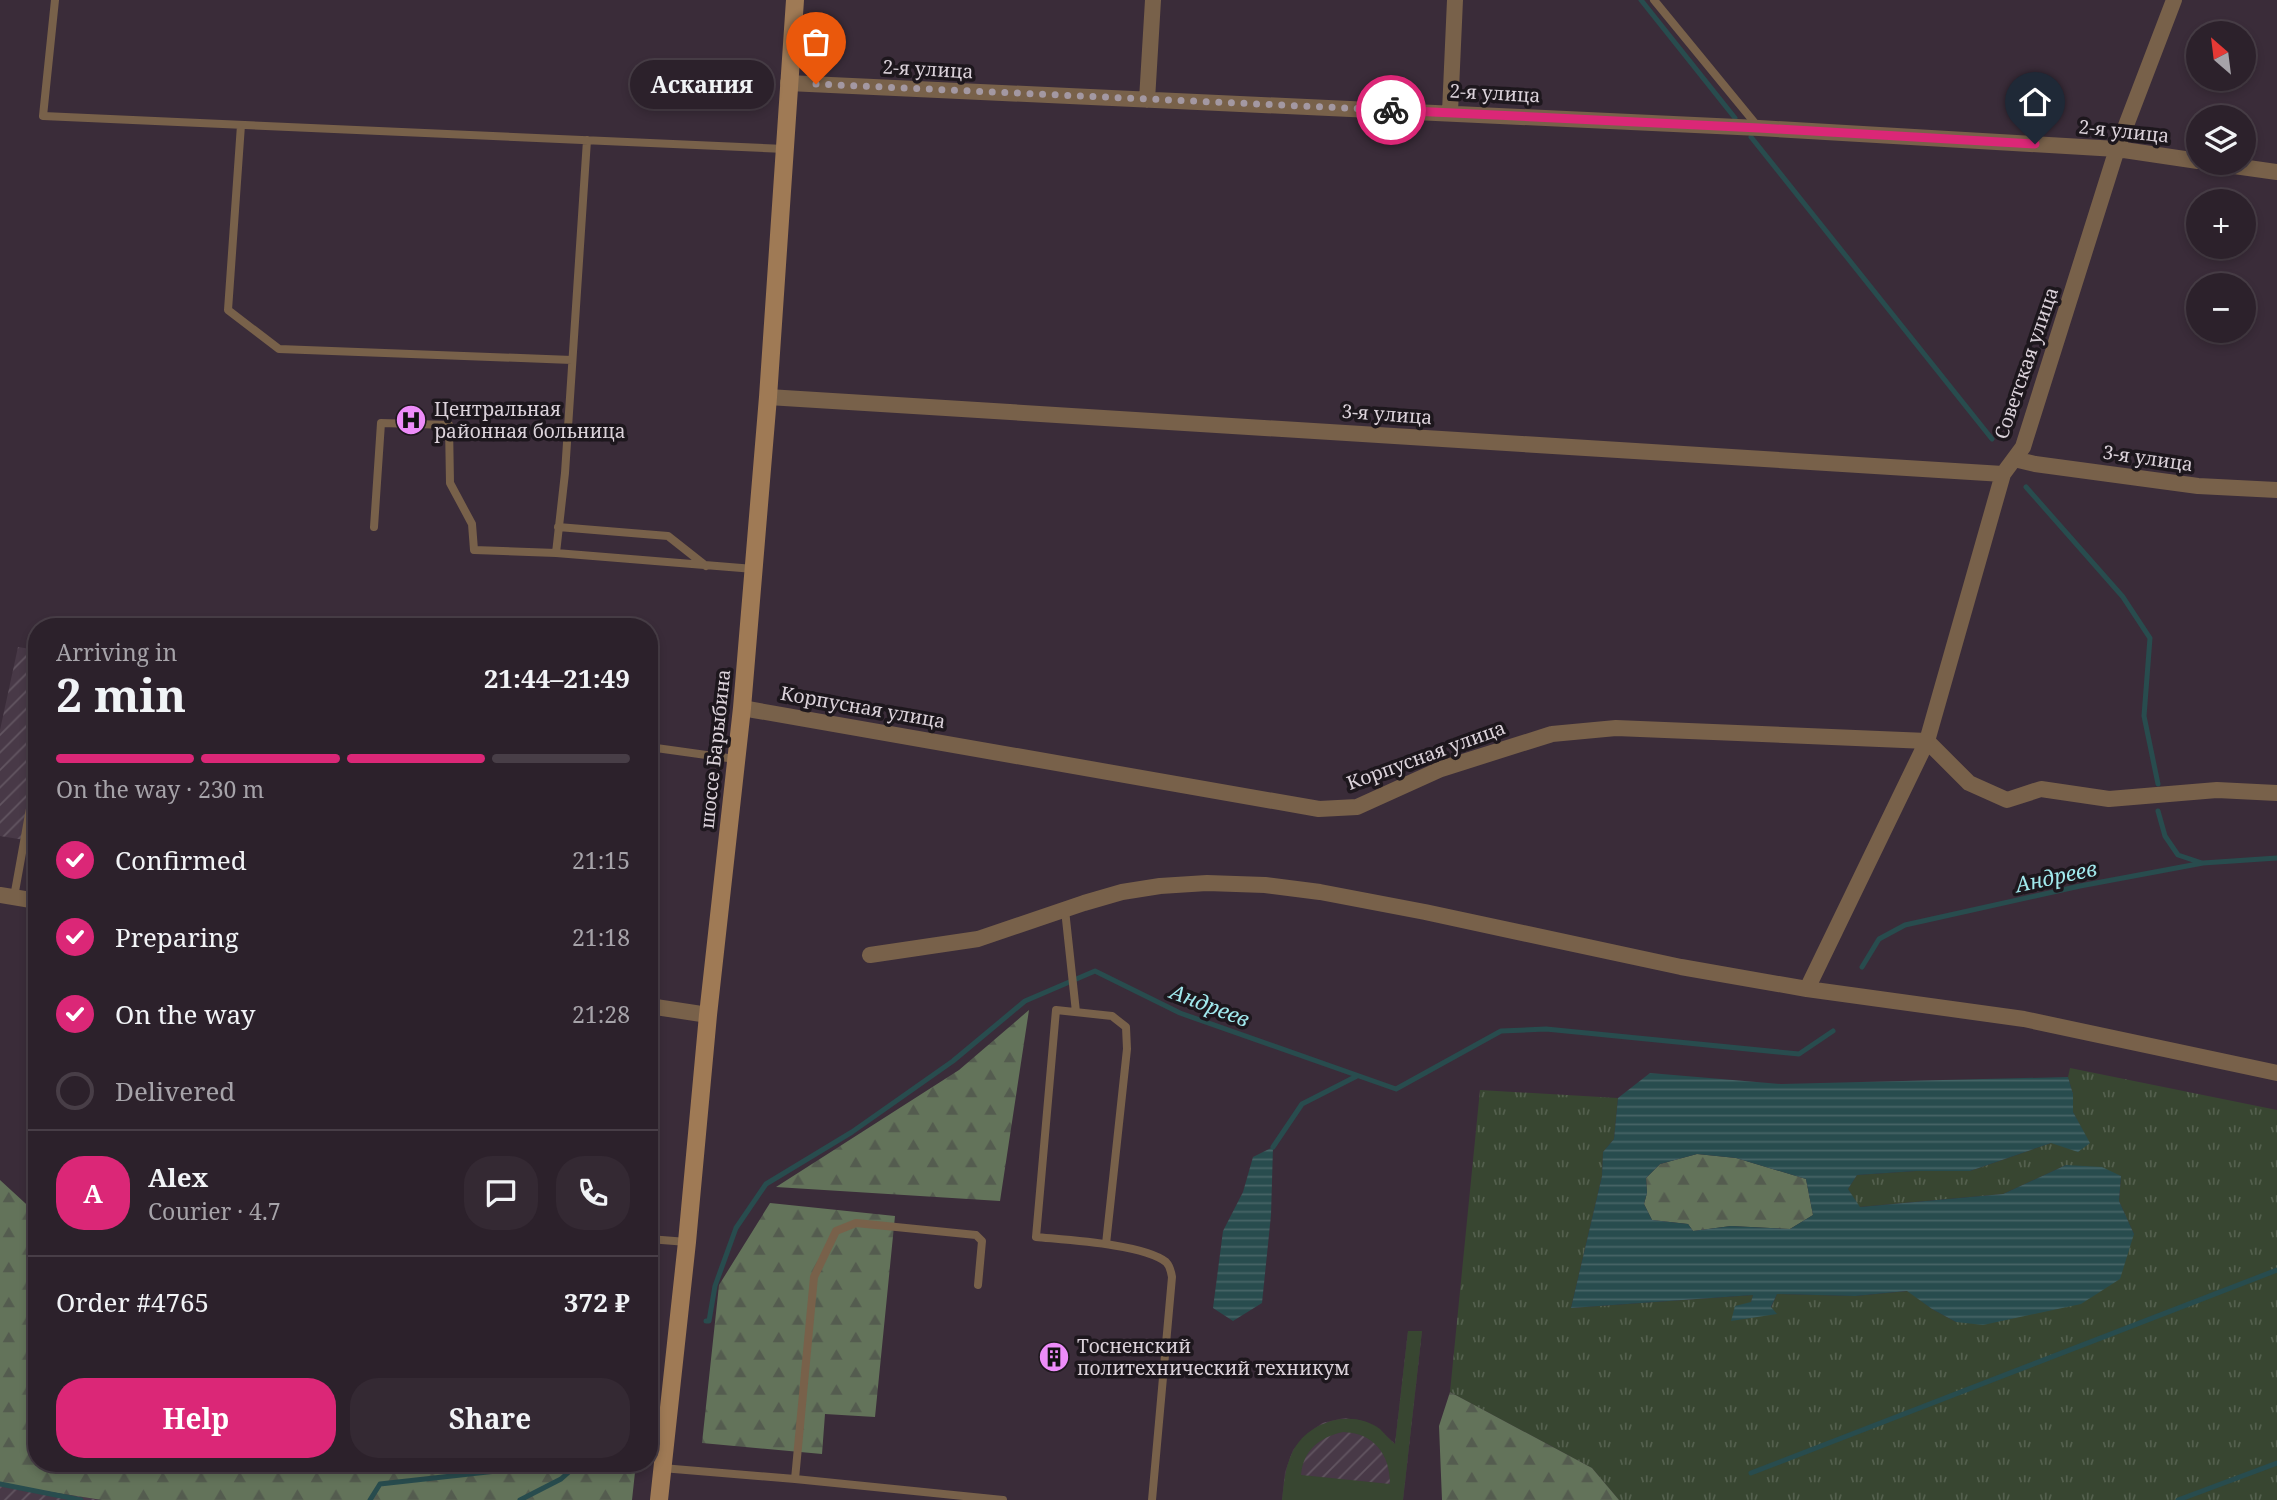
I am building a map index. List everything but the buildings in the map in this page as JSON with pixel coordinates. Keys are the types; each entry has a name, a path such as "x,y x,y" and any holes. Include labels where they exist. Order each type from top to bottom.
{"main road":[{"name":"шоссе Барыбина","path":"659,1500 742,708 768,397 795,0"}],"street":[{"path":"1147,100 1153,0"},
{"path":"1450,112 1455,0"},
{"name":"Советская улица","path":"1807,989 1927,741 2003,474 2023,447 2117,149 2174,0"},
{"name":"2-я улица","path":"788,83 1759,128 2117,149 2186,159"},
{"path":"2256,169 2277,172"},
{"name":"3-я улица","path":"768,397 2003,474"},
{"name":"3-я улица","path":"2014,459 2198,486 2277,490"},
{"name":"Корпусная улица","path":"742,708 1319,809 1357,807 1441,769 1552,734 1616,728 1927,741"},
{"path":"1927,741 1969,783 2007,800 2040,789 2109,799 2217,790 2277,793"},
{"path":"870,954 978,939 1122,892 1207,883 1265,885 1320,892 1681,967 1807,989 2024,1020 2277,1073"},
{"path":"7,896 28,900"},
{"path":"658,1007 708,1015"}],"lane":[{"path":"55,0 43,116 785,149"},
{"path":"1654,0 1759,128"},
{"path":"241,125 228,310 279,349 572,360"},
{"path":"556,553 565,473 587,140"},
{"path":"374,527 381,423 449,425 450,483 472,524 474,550 556,553 754,569"},
{"path":"558,527 668,536 706,566"},
{"path":"658,748 735,759"},
{"path":"7,896 28,808"},
{"path":"1065,910 1076,1012"},
{"path":"1106,1244 1127,1049 1126,1027 1112,1016 1056,1010 1036,1237 1106,1244 1155,1255 1168,1264 1172,1277 1152,1500"},
{"path":"795,1479 814,1278 836,1231 856,1223 975,1235 982,1241 978,1285"},
{"path":"658,1240 687,1242"},
{"path":"662,1468 1003,1500"}],"shaded area":[{"path":"18,647 28,649 28,841 0,836 0,730"},
{"path":"1650,1073 1781,1084 2068,1077 2073,1094 2073,1112 2090,1143 2078,1152 2051,1143 1970,1171 1857,1175 1848,1189 1860,1207 2003,1194 2066,1165 2102,1167 2121,1176 2119,1201 2134,1234 2120,1279 2081,1304 1983,1325 1956,1322 1907,1291 1855,1296 1777,1294 1771,1307 1777,1314 1731,1321 1735,1306 1751,1302 1753,1295 1571,1308 1602,1176 1603,1152 1614,1139 1618,1098","holes":["1697,1154 1736,1158 1806,1179 1813,1215 1790,1229 1731,1226 1693,1231 1688,1224 1652,1220 1644,1204 1647,1193 1646,1178 1660,1164"]},
{"path":"1273,1147 1271,1215 1262,1303 1233,1321 1213,1308 1223,1231 1243,1192 1253,1157"},
{"path":"658,1217 660,1248 658,1269"},
{"path":"1408,1331 1422,1331 1403,1500 1282,1500 1285,1472 1293,1450 1322,1423 1344,1418 1362,1421 1379,1429 1395,1444"},
{"path":"0,1484 102,1500 0,1500"}],"green space":[{"path":"1029,1010 1000,1201 776,1187 959,1070"},
{"path":"2070,1068 2277,1110 2277,1500 1619,1500 1592,1468 1450,1392 1480,1090 1618,1098 1614,1139 1603,1152 1602,1176 1571,1308 1753,1295 1751,1302 1776,1314 1771,1308 1777,1294 1855,1296 1908,1291 1932,1309 1956,1322 2134,1234 2119,1201 2121,1176 2066,1165 2003,1194 1859,1207 1848,1189 1857,1175 1970,1171 2051,1143 2089,1143 2073,1112 2073,1094 2068,1077"},
{"path":"1697,1154 1736,1158 1806,1179 1813,1215 1790,1229 1731,1226 1693,1231 1688,1224 1652,1220 1644,1204 1647,1193 1646,1178 1660,1164"},
{"path":"0,1180 28,1206 28,1472 635,1472 632,1500 102,1500 0,1484"},
{"path":"770,1203 895,1216 875,1417 825,1414 822,1454 702,1443 719,1285"},
{"path":"1408,1331 1422,1331 1403,1500 1282,1500 1286,1470 1292,1453 1308,1433 1319,1426 1331,1421 1357,1419 1380,1429 1395,1444","holes":["1343,1432 1354,1433 1378,1447 1387,1463 1390,1484 1301,1475 1305,1458 1320,1441"]},
{"path":"1450,1392 1592,1468 1619,1500 1442,1500 1439,1426"}],"waterway":[{"path":"1641,0 1735,118"},
{"path":"1751,137 1992,439"},
{"path":"2026,487 2123,597 2150,638 2144,716 2158,784"},
{"path":"2158,811 2165,836 2178,855 2202,863"},
{"name":"Андреев","path":"1862,967 1879,939 1905,925 2080,886 2203,863 2277,858"},
{"name":"Андреев","path":"706,1321 709,1321 715,1286 736,1228 766,1184 852,1132 953,1061 1025,1001 1095,971 1180,1013 1396,1089 1501,1031 1546,1029 1799,1054 1833,1031"},
{"path":"1273,1147 1302,1104 1357,1076"},
{"path":"1751,1473 2277,1270"},
{"path":"2178,1500 2277,1463"},
{"path":"370,1500 380,1484 487,1472"},
{"name":"Андреев","path":"520,1500 561,1479 569,1472"},
{"name":"Андреев","path":"0,1484 81,1500"}],"way so far":[{"path":"816,84 1391,110"}],"place":[{"name":"Аскания","path":"816,84"},
{"name":"Центральная районная больница","path":"411,420"},
{"name":"Тосненский политехнический техникум","path":"1054,1357"}],"route":[{"path":"1391,110 2035,144"}]}
